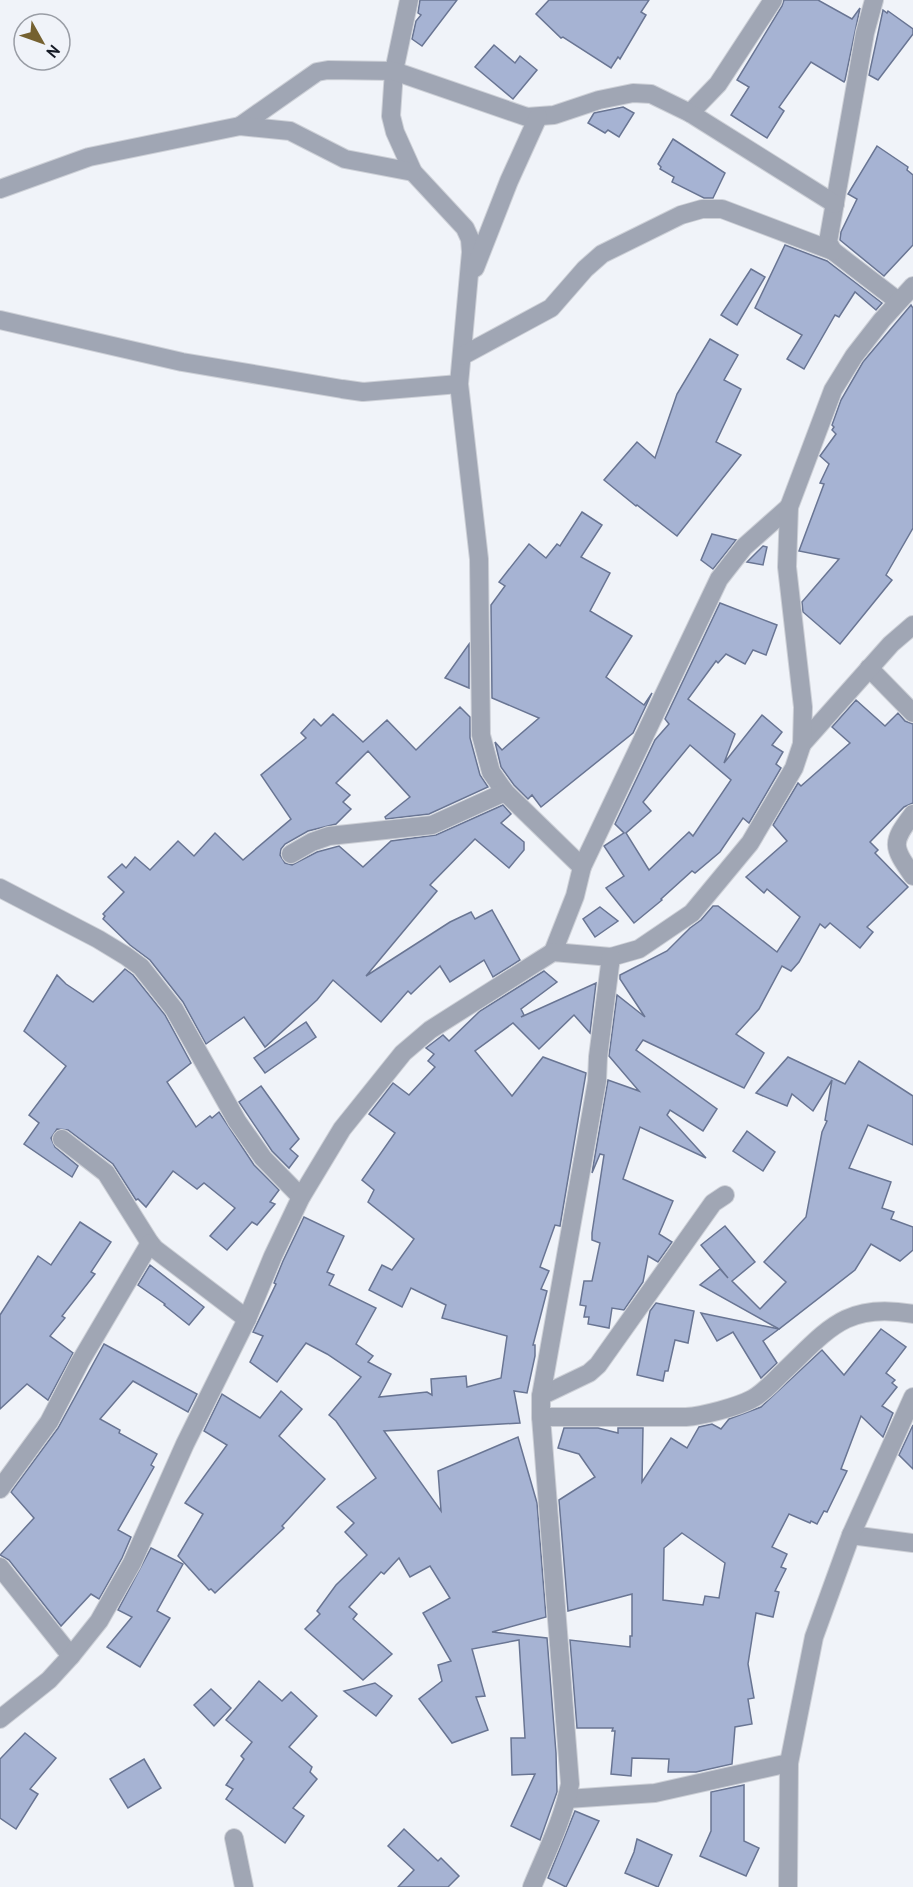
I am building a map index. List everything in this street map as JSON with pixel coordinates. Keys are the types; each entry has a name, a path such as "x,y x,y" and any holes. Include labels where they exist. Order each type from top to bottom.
{"street":[{"path":"409,0 394,71 391,116 395,132 414,172 465,228 470,239 471,252 459,384 479,559 481,735 491,772 505,792 582,867"},
{"path":"690,114 718,84 773,0"},
{"path":"833,251 828,242 864,33 874,0"},
{"path":"240,126 317,72 328,70 394,71 527,117 554,115 598,100 633,93 657,96 835,204"},
{"path":"468,285 538,117"},
{"path":"0,189 89,156 240,126 291,131 345,159 414,172"},
{"path":"462,356 551,308 585,269 602,254 681,215 702,209 722,209 833,251 898,301"},
{"path":"553,952 611,957 639,950 692,914 750,843 794,768 802,744 803,707 787,567 789,507 832,390 854,356 898,301 913,286"},
{"path":"0,320 182,362 363,392 459,384"},
{"path":"0,1719 49,1680 99,1621 132,1563 185,1444 247,1319 301,1197 342,1129 403,1053 430,1030 553,952 575,896 582,867 719,579 744,547 789,507"},
{"path":"802,744 891,644 913,625"},
{"path":"869,669 913,713"},
{"path":"291,854 312,842 329,836 432,825 505,792"},
{"path":"913,814 896,841 900,858 913,876"},
{"path":"0,888 98,939 141,968 174,1009 237,1120 263,1158 301,1197"},
{"path":"532,1887 556,1830 570,1784 541,1417 542,1396 597,1081 611,957"},
{"path":"62,1139 106,1173 150,1243 160,1253 247,1319"},
{"path":"542,1396 589,1373 598,1365 713,1203 725,1195"},
{"path":"0,1489 50,1422 80,1362 150,1243"},
{"path":"541,1417 699,1416 753,1399 840,1321 880,1310 913,1314"},
{"path":"788,1887 789,1763 814,1637 851,1535 913,1397"},
{"path":"851,1535 913,1543"},
{"path":"0,1567 71,1656"},
{"path":"567,1799 655,1793 789,1763"},
{"path":"234,1838 244,1887"}],"building":[{"path":"420,0 457,0 422,46 412,39 416,21 421,15 418,13"},
{"path":"549,0 649,0 641,12 646,15 620,59 618,57 611,68 563,37 561,38 536,14"},
{"path":"784,0 818,0 852,19 860,8 844,82 811,62 779,107 784,111 767,138 731,115 749,87 737,80"},
{"path":"883,10 887,13 888,11 913,29 913,34 878,80 869,75"},
{"path":"494,45 515,63 520,56 537,70 513,99 475,67"},
{"path":"623,107 634,113 619,137 608,130 605,133 588,123 594,113"},
{"path":"673,139 725,173 713,198 704,198 672,182 674,177 660,169 658,164"},
{"path":"877,146 908,167 907,170 913,175 913,245 884,276 840,240 841,232 857,199 848,194"},
{"path":"785,245 827,261 882,303 876,310 855,292 839,317 835,315 804,369 787,359 802,335 755,308"},
{"path":"751,269 765,277 737,325 721,315"},
{"path":"911,305 913,308 913,528 886,575 892,580 840,644 803,612 802,602 839,559 799,551 824,484 820,483 829,464 820,456 836,434 832,430 834,427 832,425 841,400 863,362"},
{"path":"710,339 738,355 724,380 741,389 716,442 741,455 677,536 604,480 637,442 655,458 677,394"},
{"path":"582,512 602,525 581,557 610,573 590,611 632,636 606,677 644,705 652,693 633,733 541,807 532,795 528,799 514,785 501,767 495,742 502,750 539,718 492,698 491,605 505,586 499,582 529,544 546,558 557,544 560,546"},
{"path":"712,534 736,540 713,569 701,560"},
{"path":"763,546 767,547 763,565 747,562"},
{"path":"720,603 777,625 766,655 753,650 745,664 726,654 718,663 716,661 688,699 735,734 724,763 762,715 782,732 772,745 783,752 776,764 781,768 749,823 743,818 720,852 695,873 692,871 634,923 606,888 624,876 604,846 624,833 615,824 655,740 669,724 665,719","holes":["690,745 731,780 693,836 689,832 649,870 626,833 651,811 643,802"]},
{"path":"469,644 469,688 445,678"},
{"path":"856,700 885,726 898,713 905,721 913,724 913,803 904,807 870,842 878,850 875,853 908,887 867,927 873,932 860,948 830,923 825,928 820,924 799,962 791,971 782,966 759,1009 736,1034 764,1053 744,1088 643,1040 636,1050 717,1109 703,1131 670,1110 667,1115 706,1158 640,1127 623,1179 673,1201 659,1234 672,1242 658,1262 648,1256 643,1282 624,1310 612,1308 609,1328 588,1324 589,1317 584,1317 586,1306 580,1305 584,1281 592,1281 600,1243 592,1240 592,1233 604,1155 600,1154 592,1173 608,1080 639,1091 609,1056 617,995 645,1017 620,979 620,975 667,951 713,906 718,906 777,952 800,917 767,889 764,893 746,877 787,841 773,825 798,783 801,786 850,743 832,727"},
{"path":"460,707 470,717 470,738 480,775 488,787 429,814 386,819 385,817 410,797 368,751 336,783 350,795 343,802 351,809 336,824 308,831 285,844 280,855 285,863 292,865 317,852 339,846 363,867 391,841 436,835 503,805 511,814 501,823 524,842 524,850 509,868 475,839 430,885 437,891 366,976 450,922 471,912 475,919 492,910 520,960 493,977 484,960 450,982 440,966 411,994 408,991 381,1022 333,980 317,1000 265,1047 244,1017 206,1044 183,1002 150,960 130,945 103,919 105,916 103,914 124,892 108,877 122,864 126,868 135,857 150,870 178,841 194,856 215,833 243,860 291,819 261,775 306,738 301,733 314,719 321,726 333,714 363,742 387,720 416,750"},
{"path":"600,907 618,921 595,937 583,919"},
{"path":"125,969 133,975 165,1015 191,1063 167,1082 196,1127 219,1112 254,1165 279,1190 270,1202 275,1204 257,1225 252,1222 227,1250 210,1236 235,1208 204,1183 197,1189 173,1171 146,1207 138,1199 136,1200 113,1164 68,1130 57,1129 51,1138 55,1147 78,1166 72,1177 24,1144 39,1123 29,1115 66,1066 24,1031 57,975 66,984 93,1002"},
{"path":"544,971 557,982 521,1009 524,1015 521,1017 596,983 590,1033 574,1015 539,1049 513,1023 475,1051 512,1096 543,1057 586,1073 560,1226 555,1225 540,1267 549,1271 541,1289 547,1291 533,1345 535,1345 535,1356 527,1393 514,1391 520,1423 384,1431 441,1511 438,1471 518,1437 537,1503 546,1617 492,1632 547,1638 557,1792 540,1840 511,1826 535,1774 512,1775 511,1738 525,1738 519,1640 472,1649 485,1696 476,1697 488,1730 452,1743 419,1699 442,1681 438,1665 451,1661 423,1613 450,1598 430,1566 410,1577 399,1558 384,1574 381,1572 349,1607 357,1614 353,1619 392,1654 363,1680 305,1629 320,1614 317,1611 336,1585 367,1555 345,1532 354,1523 337,1507 376,1478 336,1421 329,1415 361,1377 306,1343 277,1382 250,1362 263,1336 253,1332 304,1217 344,1236 327,1272 334,1275 329,1285 376,1308 356,1344 373,1356 368,1362 391,1374 379,1397 427,1392 432,1395 431,1379 466,1376 467,1387 501,1378 507,1336 442,1318 446,1305 411,1288 402,1307 369,1290 382,1265 392,1270 414,1239 368,1202 374,1190 362,1180 395,1133 369,1114 393,1083 409,1095 435,1067 428,1061 434,1054 426,1048 443,1035 449,1041 480,1011"},
{"path":"306,1022 316,1037 265,1073 254,1058"},
{"path":"788,1057 845,1084 859,1061 913,1096 913,1145 868,1125 849,1168 891,1182 882,1208 894,1212 891,1219 913,1227 913,1250 900,1261 871,1244 855,1270 779,1329 700,1285 720,1269 728,1278 701,1245 725,1226 755,1262 732,1281 760,1309 786,1282 764,1262 806,1217 822,1132 827,1121 825,1120 832,1080 813,1111 792,1094 787,1106 756,1093"},
{"path":"261,1086 299,1139 290,1149 298,1156 289,1168 272,1151 239,1102"},
{"path":"747,1131 775,1152 763,1171 733,1151"},
{"path":"80,1222 111,1242 91,1272 95,1274 62,1316 65,1318 50,1336 73,1353 48,1400 27,1384 0,1409 0,1315 38,1256 51,1265"},
{"path":"150,1265 204,1307 189,1325 138,1285"},
{"path":"656,1303 694,1311 688,1343 675,1340 668,1371 665,1371 663,1381 637,1375 650,1311"},
{"path":"701,1313 779,1329 763,1341 777,1363 761,1378 733,1332 717,1341"},
{"path":"881,1329 906,1347 886,1373 895,1380 892,1383 897,1387 882,1406 893,1413 883,1437 861,1416 841,1469 847,1471 827,1512 824,1511 817,1524 789,1514 772,1547 787,1554 781,1567 786,1569 775,1591 779,1592 773,1617 756,1613 748,1664 754,1698 748,1699 752,1724 735,1727 732,1764 696,1772 668,1772 669,1759 632,1758 631,1776 611,1774 615,1731 612,1731 613,1728 577,1728 570,1640 630,1647 632,1594 568,1611 559,1500 595,1477 579,1454 558,1448 564,1428 598,1428 618,1433 618,1428 643,1428 642,1482 671,1438 687,1448 699,1427 712,1424 721,1429 729,1419 761,1407 822,1350 844,1375","holes":["682,1533 725,1563 719,1598 705,1596 703,1605 663,1600 664,1548"]},
{"path":"104,1344 197,1394 188,1412 133,1381 100,1419 120,1430 119,1433 157,1454 151,1465 154,1467 118,1530 131,1537 122,1558 99,1599 91,1594 61,1626 9,1560 0,1555 34,1518 11,1492 58,1428"},
{"path":"281,1391 302,1409 279,1436 325,1479 282,1526 284,1528 215,1593 209,1590 178,1556 203,1514 185,1503 227,1445 204,1431 222,1394 260,1418"},
{"path":"913,1425 913,1469 899,1455"},
{"path":"151,1548 183,1564 157,1611 170,1618 140,1667 107,1647 132,1617 118,1610"},
{"path":"259,1681 282,1701 291,1692 317,1716 289,1747 312,1767 310,1772 317,1779 293,1808 304,1816 285,1843 226,1799 233,1789 226,1785 244,1759 241,1756 252,1742 226,1720"},
{"path":"375,1683 392,1696 376,1716 344,1691"},
{"path":"211,1689 231,1708 214,1726 194,1705"},
{"path":"25,1733 56,1758 30,1789 38,1794 16,1829 0,1818 0,1759"},
{"path":"144,1759 161,1788 128,1808 110,1779"},
{"path":"744,1785 744,1841 759,1848 746,1876 700,1856 711,1831 711,1792"},
{"path":"575,1811 599,1821 566,1887 548,1878"},
{"path":"404,1829 438,1861 441,1858 459,1876 448,1887 398,1887 414,1870 388,1846"},
{"path":"637,1839 672,1855 658,1887 625,1873"}]}
